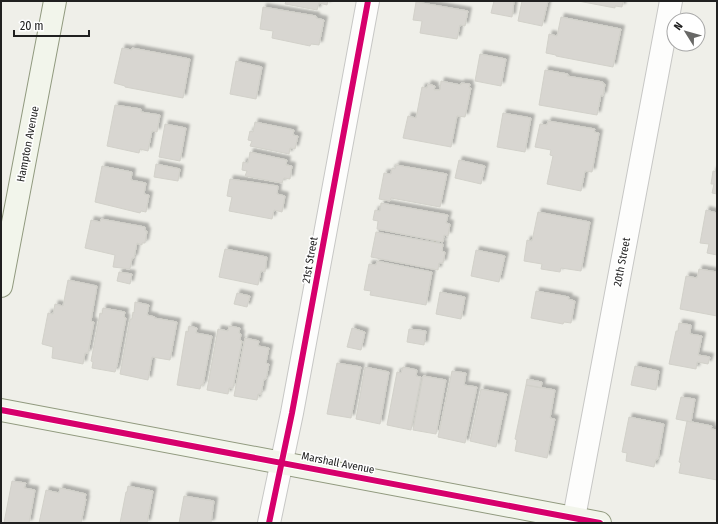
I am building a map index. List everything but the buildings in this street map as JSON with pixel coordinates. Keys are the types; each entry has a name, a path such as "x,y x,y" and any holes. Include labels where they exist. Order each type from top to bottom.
{"street":[{"name":"Hampton Avenue","path":"1,286 55,1"},
{"name":"21st Street","path":"269,523 293,405 368,1"},
{"name":"20th Street","path":"573,520 672,1"},
{"name":"Marshall Avenue","path":"1,410 281,462 573,520 600,523"}],"cycle path":[{"path":"269,523 292,413 368,1"},
{"path":"1,410 600,523"}]}
